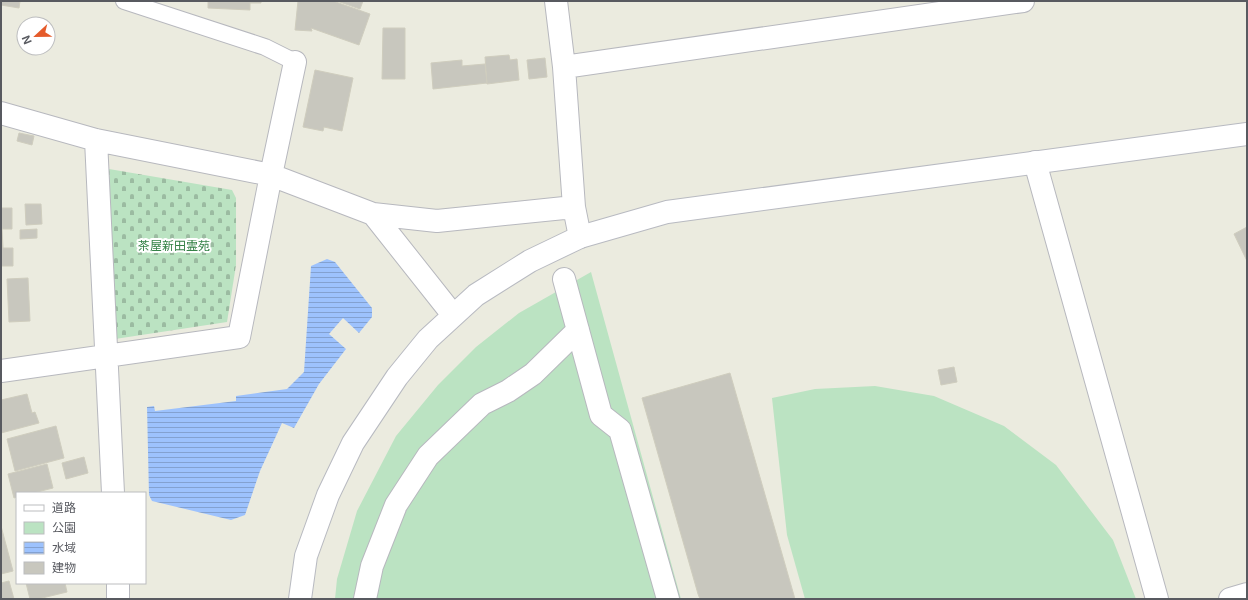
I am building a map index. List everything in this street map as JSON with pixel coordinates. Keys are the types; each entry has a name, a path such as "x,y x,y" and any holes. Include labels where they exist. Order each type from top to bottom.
{"street":[{"path":"556,1 564,67 574,207 580,237"},
{"path":"564,67 1023,1"},
{"path":"1,371 240,337 271,175 295,62"},
{"path":"1,113 96,140 271,175 373,214 437,221 574,207"},
{"path":"300,599 306,556 328,495 353,443 397,377 428,338 476,295 530,261 580,237 667,212 1247,134"},
{"path":"96,140 113,492"},
{"path":"1035,162 1157,599"},
{"path":"373,214 454,315"},
{"path":"564,279 601,415 620,430 668,599"},
{"path":"365,599 372,566 396,505 428,456 482,404 508,391 533,374 578,330"},
{"path":"118,584 118,599"},
{"path":"1230,599 1247,594"}],"lane":[{"path":"124,1 265,47 295,62"}],"green space":[{"name":"茶屋新田霊苑","path":"109,169 232,190 236,198 236,265 227,322 115,339"},
{"path":"591,272 681,599 335,599 337,579 357,511 396,436 438,385 476,347 519,313"},
{"path":"875,386 934,396 1004,426 1056,465 1113,540 1136,599 805,599 787,535 772,398 815,389"}],"water":[{"path":"327,259 335,262 372,308 372,317 359,333 343,318 329,334 346,349 319,384 294,428 282,423 260,471 245,515 231,520 152,501 149,495 147,407 154,406 155,411 236,401 236,396 287,389 304,372 311,266"}],"building":[{"path":"1,1 20,1 19,8 1,5"},
{"path":"208,1 261,1 261,3 250,3 250,10 208,8"},
{"path":"298,1 333,1 370,14 359,45 311,28 312,31 295,30"},
{"path":"337,1 363,1 360,9"},
{"path":"383,28 405,28 405,79 382,79"},
{"path":"509,55 510,60 517,59 519,80 487,84 485,57"},
{"path":"545,58 547,77 529,79 527,60"},
{"path":"462,60 462,66 485,64 487,83 433,89 431,63"},
{"path":"315,70 353,78 342,131 324,127 323,131 303,127"},
{"path":"19,133 34,136 32,145 17,141"},
{"path":"25,204 41,204 42,224 26,225"},
{"path":"1,208 12,208 12,229 2,229 3,248 13,248 13,266 1,266"},
{"path":"1247,227 1247,261 1234,234"},
{"path":"37,229 37,238 20,239 20,230"},
{"path":"28,278 30,321 9,322 7,279"},
{"path":"954,367 957,382 941,385 938,370"},
{"path":"730,373 795,599 700,599 698,594 642,398"},
{"path":"27,394 32,413 35,412 39,423 1,433 1,400"},
{"path":"56,426 64,458 15,471 7,439"},
{"path":"84,457 88,473 66,479 62,463"},
{"path":"47,464 53,488 37,492 16,492 16,497 14,498 8,474"},
{"path":"1,526 13,571 1,574"},
{"path":"9,581 14,599 1,599 1,583"},
{"path":"26,584 65,584 67,592 38,599 30,599"}]}
